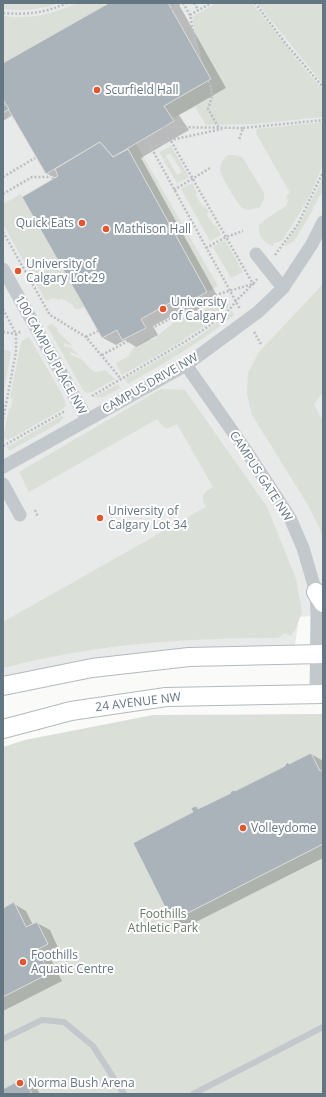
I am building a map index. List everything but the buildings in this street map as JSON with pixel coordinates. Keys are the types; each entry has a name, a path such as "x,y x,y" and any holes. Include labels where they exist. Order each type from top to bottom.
{"street":[{"name":"CAMPUS DRIVE NW","path":"3,467 186,365 258,312 283,288 312,244 323,222"},
{"path":"256,254 283,288"},
{"name":"100 CAMPUS PLACE NW","path":"3,269 87,419"},
{"name":"CAMPUS GATE NW","path":"186,365 249,455 291,520 304,548 319,598 317,614 320,654 320,694"},
{"path":"3,484 20,515"},
{"path":"3,686 92,668 189,657 320,654"},
{"name":"24 AVENUE NW","path":"3,729 71,711 166,697 320,694"}],"lane":[{"path":"3,1039 42,1020 64,1022 93,1046 124,1094"},
{"path":"193,1094 323,1027"}],"path":[{"path":"3,13 30,14 67,3"},
{"path":"171,9 182,3 190,15 198,56"},
{"path":"198,10 195,4 200,3"},
{"path":"190,15 211,3"},
{"path":"255,3 286,44 323,88"},
{"path":"208,81 213,90 212,99 208,109 219,128"},
{"path":"151,147 170,140 224,129 323,120"},
{"path":"224,129 164,127 253,284"},
{"path":"239,140 243,128"},
{"path":"146,138 246,320 261,344"},
{"path":"3,177 35,158"},
{"path":"174,190 210,168"},
{"path":"92,396 186,341 209,326 230,309 253,284 298,224 323,172"},
{"path":"3,194 32,177 47,177 51,175 53,179"},
{"path":"206,248 226,237 244,231"},
{"path":"3,232 50,315 86,337 121,379"},
{"path":"102,355 199,303 230,290 253,284"},
{"path":"3,309 16,334 16,352 3,420"},
{"path":"3,332 16,334 25,329"},
{"path":"86,337 98,331"},
{"path":"3,446 65,410"},
{"path":"33,507 38,517"}],"shaded area":[{"name":"University of Calgary","path":"3,3 323,3 323,615 299,617 295,645 230,647 3,676"}],"green space":[{"path":"3,3 59,3 38,9 18,10 3,9"},
{"path":"78,3 109,3 3,63 3,16 33,17"},
{"path":"216,3 252,3 323,90 323,117 254,124 206,125 195,107 173,118 164,106 211,79 202,62 192,17"},
{"path":"257,3 323,3 323,84"},
{"path":"323,122 323,165 309,197 283,239 274,243 273,246 266,243 260,235 259,225 286,206 288,200 286,196 290,193 256,133 257,129"},
{"path":"136,144 218,286 207,292 128,149"},
{"path":"171,146 189,177 177,183 159,152","holes":["170,153 182,172 177,175 166,156"]},
{"path":"228,155 235,155 243,158 264,193 264,199 260,207 250,210 244,209 241,207 230,190 220,169 222,161"},
{"path":"323,178 323,190 308,218 294,241 285,246 302,219"},
{"path":"192,183 197,193 195,194 203,207 205,206 209,212 206,214 214,225 216,225 221,235 210,241 181,189"},
{"path":"21,194 85,307 76,309 73,305 61,298 60,300 53,298 46,301 3,224 3,204"},
{"path":"225,240 243,272 231,278 213,247"},
{"path":"323,284 323,392 314,404 323,422 323,538 308,505 252,415 247,394 248,373 259,352"},
{"path":"226,301 229,306 203,327 172,347 122,375 116,363 129,356 133,348 148,339 154,339 178,319"},
{"path":"232,311 234,315 209,334 128,384 125,379 198,337"},
{"path":"52,324 58,329 57,331 73,346 64,343 64,346 71,348 79,355 70,352 70,355 80,359 94,371 97,372 105,370 115,379 92,392 87,393 83,390 47,326"},
{"path":"29,337 63,396 66,405 63,409 8,440 3,438 9,408 11,408 13,399 10,398 21,342"},
{"path":"3,349 11,352 3,396"},
{"path":"118,384 120,388 104,397 94,397"},
{"path":"161,389 185,390 267,507 296,579 302,612 296,628 291,636 285,633 278,638 208,639 140,644 72,653 3,668 3,622 206,507 203,501 203,495 206,491 213,487 177,424 166,428 157,419 29,492 19,472"},
{"path":"61,416 64,417 59,423 9,451 7,447"},
{"name":"Foothills Athletic Park","path":"323,714 323,1094 3,1094 3,747 25,740 153,715"}],"place":[{"name":"Scurfield Hall","path":"97,90"},
{"name":"Quick Eats","path":"82,223"},
{"name":"Mathison Hall","path":"106,229"},
{"name":"University of Calgary Lot 29","path":"18,271"},
{"name":"University of Calgary","path":"163,309"},
{"name":"University of Calgary Lot 34","path":"100,518"},
{"name":"Volleydome","path":"243,828"},
{"name":"Foothills Aquatic Centre","path":"23,962"},
{"name":"Norma Bush Arena","path":"20,1083"}]}
